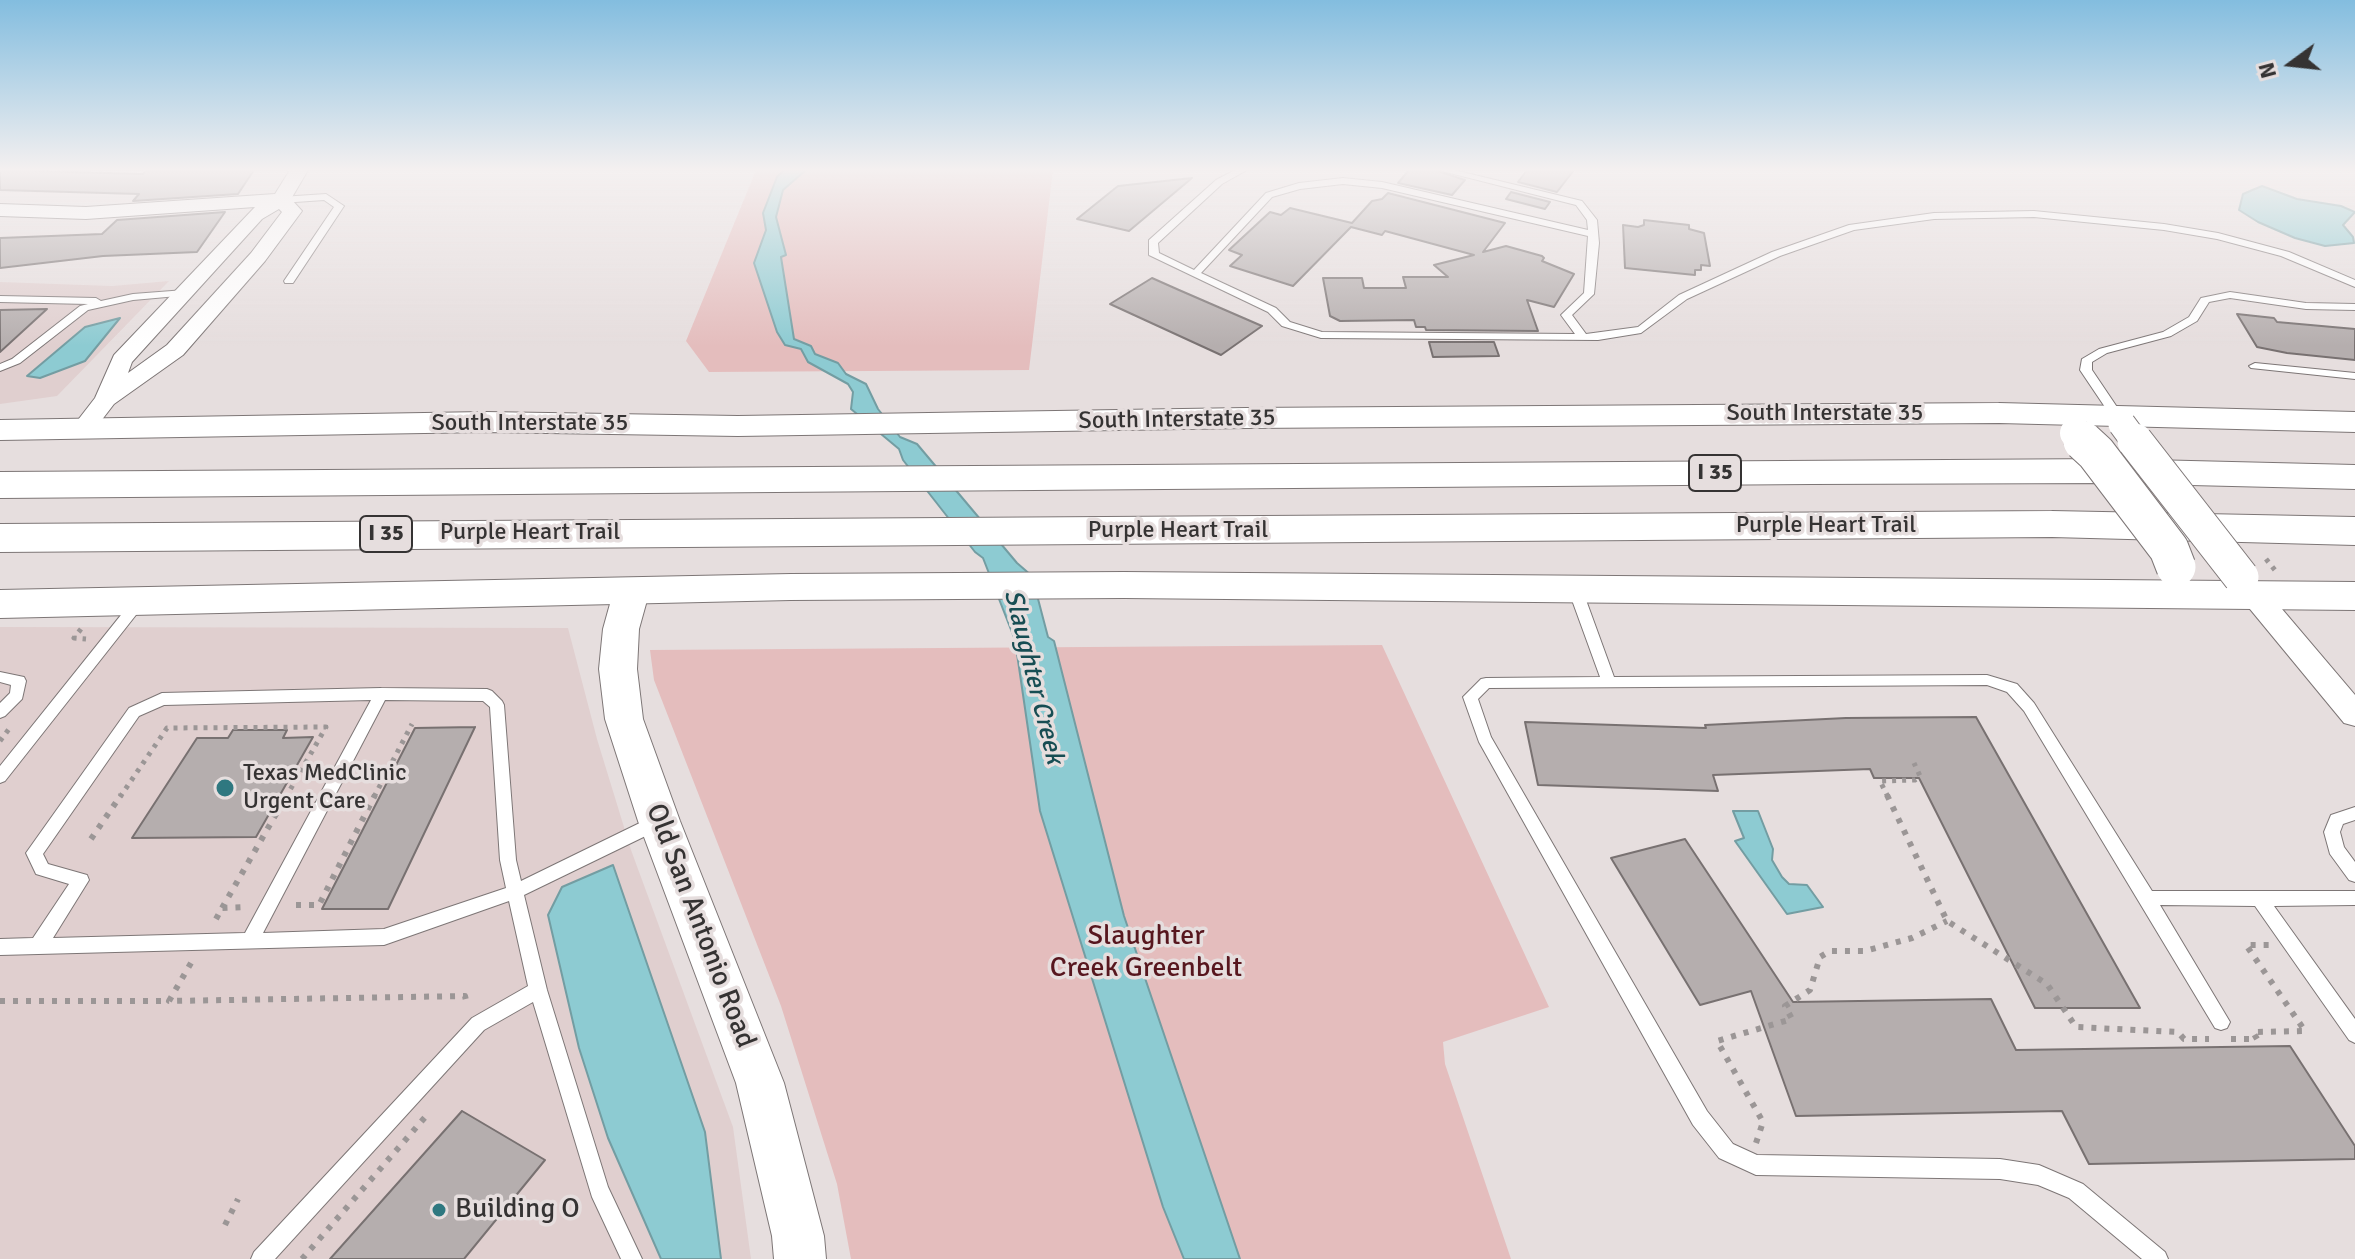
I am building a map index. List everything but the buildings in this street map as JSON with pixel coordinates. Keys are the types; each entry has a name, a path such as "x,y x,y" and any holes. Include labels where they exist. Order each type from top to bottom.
{"highway":[{"path":"0,455 335,467 565,481"},
{"name":"I 35","path":"0,485 2093,471 2355,476"},
{"name":"Purple Heart Trail","path":"0,538 2036,524 2355,531"}],"main road":[{"name":"South Interstate 35","path":"0,430 485,422 738,426 1999,413 2120,420 2355,422"},
{"path":"1999,413 2050,420 2075,433 2096,453 2169,549 2176,567 2166,579 2120,593"},
{"path":"0,604 631,593 791,587 1124,585 2120,593 2248,586 2355,596"}],"street":[{"path":"83,429 106,399 122,360 243,229"},
{"path":"106,399 175,350 258,257 279,229"},
{"path":"185,293 227,293"},
{"path":"2120,420 2248,586 2355,715"},
{"name":"Old San Antonio Road","path":"631,593 621,629 619,681 624,719 659,821 760,1083 798,1236 800,1259"}],"lane":[{"path":"289,281 324,229"},
{"path":"1168,229 1153,242 1154,255 1272,310 1286,324 1321,335 1583,337 1641,330 1683,297 1776,254 1847,229"},
{"path":"1195,274 1237,229"},
{"path":"1570,229 1593,234"},
{"path":"1583,337 1566,315 1589,294 1593,229"},
{"path":"2175,229 2218,236 2285,254 2355,284"},
{"path":"0,299 104,302 185,293"},
{"path":"2120,420 2086,370 2086,361 2092,355 2167,334 2193,319 2205,300 2230,295 2306,306 2355,307"},
{"path":"0,368 33,349 68,318 84,308 104,302"},
{"path":"2255,366 2355,376"},
{"path":"1575,589 1609,682"},
{"path":"0,777 138,603"},
{"path":"0,677 19,681 17,695 0,712"},
{"path":"2158,1259 2076,1191 2039,1175 2000,1169 1756,1165 1726,1151 1700,1118 1484,738 1470,697 1486,683 1987,680 2012,688 2029,707 2147,898 2224,1031"},
{"path":"250,940 381,694"},
{"path":"38,946 81,880 42,869 34,853 134,712 162,699 487,695 497,705 508,860 538,990 599,1190 632,1259"},
{"path":"2355,813 2337,820 2332,832 2336,849 2355,875"},
{"path":"0,947 384,937 514,892 659,821"},
{"path":"2147,898 2355,898"},
{"path":"2259,899 2355,1034"},
{"path":"261,1259 478,1024 538,990"}],"path":[{"path":"296,905 319,905 412,724"},
{"path":"91,839 167,728 326,727 216,919"},
{"path":"1914,763 1920,776 1915,780 1880,781 1947,921 2047,984 2076,1027 2178,1032 2184,1039 2213,1039"},
{"path":"222,908 245,907"},
{"path":"1749,1163 1763,1122 1717,1041 1792,1019 1785,1006 1810,990 1820,957 1830,951 1865,951 1912,938 1947,921"},
{"path":"2224,1031 2257,1039 2253,1032 2305,1031 2246,945 2291,945"},
{"path":"169,1001 191,963"},
{"path":"0,1001 465,996 467,1005"},
{"path":"302,1259 433,1108"},
{"path":"225,1225 238,1199"}],"shaded area":[{"path":"169,281 57,396 0,404 0,282 112,286"},
{"path":"0,627 568,628 597,739 631,850 733,1127 751,1259 0,1259"}],"green space":[{"path":"732,229 1046,229 1029,370 709,372 686,341"},
{"name":"Slaughter Creek Greenbelt","path":"1382,645 1549,1007 1443,1042 1445,1064 1511,1259 851,1259 837,1184 781,1006 654,680 650,650"}],"water":[{"name":"Slaughter Creek","path":"779,229 786,255 781,257 794,339 811,346 815,354 838,363 846,374 866,384 878,409 900,437 917,444 1017,563 1032,576 1048,637 1054,641 1124,916 1240,1259 1184,1259 1163,1207 1040,811 1015,640 983,558 975,552 903,460 899,449 851,409 853,392 848,384 808,362 801,349 785,345 777,332 754,263 766,230"},
{"path":"2274,229 2346,229 2354,243 2325,246"},
{"path":"120,318 85,361 40,378 27,376 85,327"},
{"path":"1733,811 1758,811 1773,849 1772,860 1782,877 1789,884 1807,885 1823,907 1787,914 1735,841 1744,838"},
{"path":"613,865 705,1132 721,1259 661,1259 608,1138 579,1048 548,915 562,887"}],"place":[{"name":"Texas MedClinic Urgent Care","path":"225,788"},
{"name":"Building O","path":"439,1210"}]}
